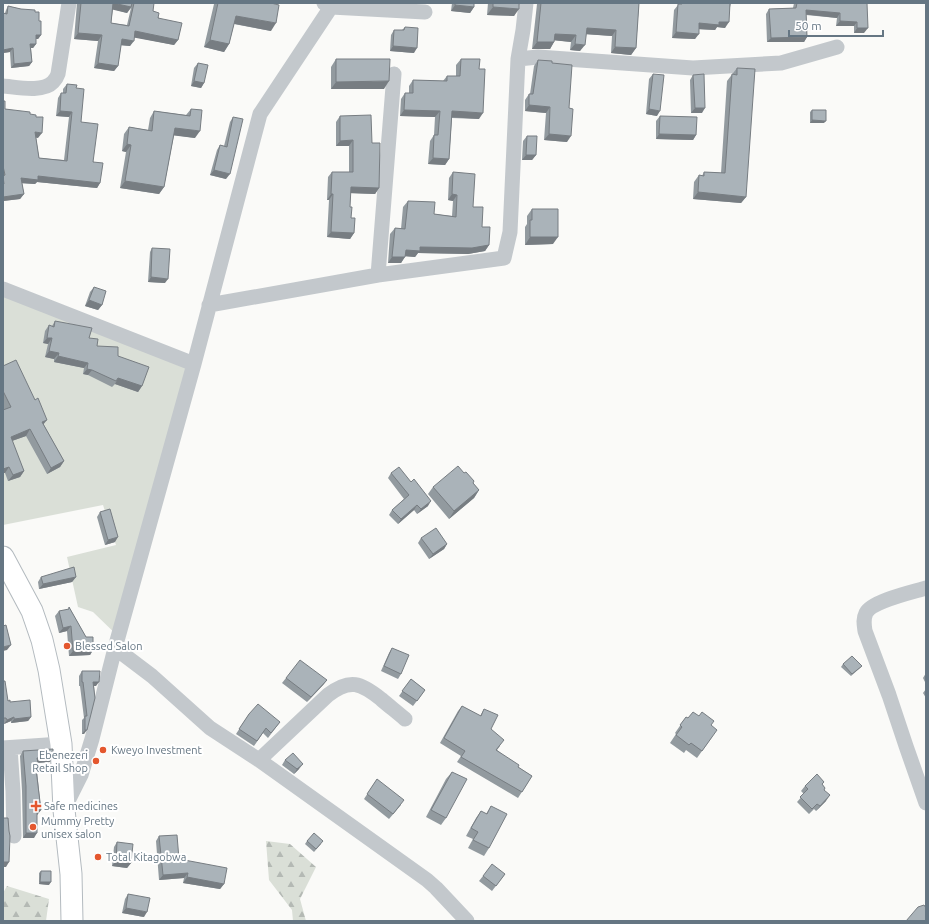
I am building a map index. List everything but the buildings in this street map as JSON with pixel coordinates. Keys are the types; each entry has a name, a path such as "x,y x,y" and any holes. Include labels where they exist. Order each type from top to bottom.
{"street":[{"path":"3,86 35,89 43,88 53,83 58,74 69,3"},
{"path":"210,305 378,275 504,258 510,232 518,59 526,3"},
{"path":"64,810 88,755 115,648 194,364 260,114 328,5 425,12"},
{"path":"518,59 538,57 693,68 781,63 837,47"},
{"path":"378,275 394,74"},
{"path":"3,289 194,364"},
{"path":"3,557 10,584 32,611 42,640 50,677 61,744 64,810 71,874 72,921"},
{"path":"926,588 874,605 866,612 863,621 865,631 889,695 926,803"},
{"path":"115,648 152,676 210,728 259,760 427,880 466,921"},
{"path":"259,760 328,695 337,688 347,684 358,684 367,688 405,719"},
{"path":"14,836 13,791 6,748 61,744"}],"green space":[{"path":"3,291 195,368 122,640 93,612 78,607 67,557 116,545 103,505 3,525"},
{"path":"266,841 290,844 316,867 300,899 306,921 293,921 292,910 269,880"},
{"path":"7,886 49,899 46,921 3,921 3,893"}],"place":[{"name":"Blessed Salon","path":"67,646"},
{"name":"Kweyo Investment","path":"103,750"},
{"name":"Ebenezeri Retail Shop","path":"96,761"},
{"name":"Safe medicines","path":"36,806"},
{"name":"Mummy Pretty unisex salon","path":"33,827"},
{"name":"Total Kitagobwa","path":"98,857"}]}
